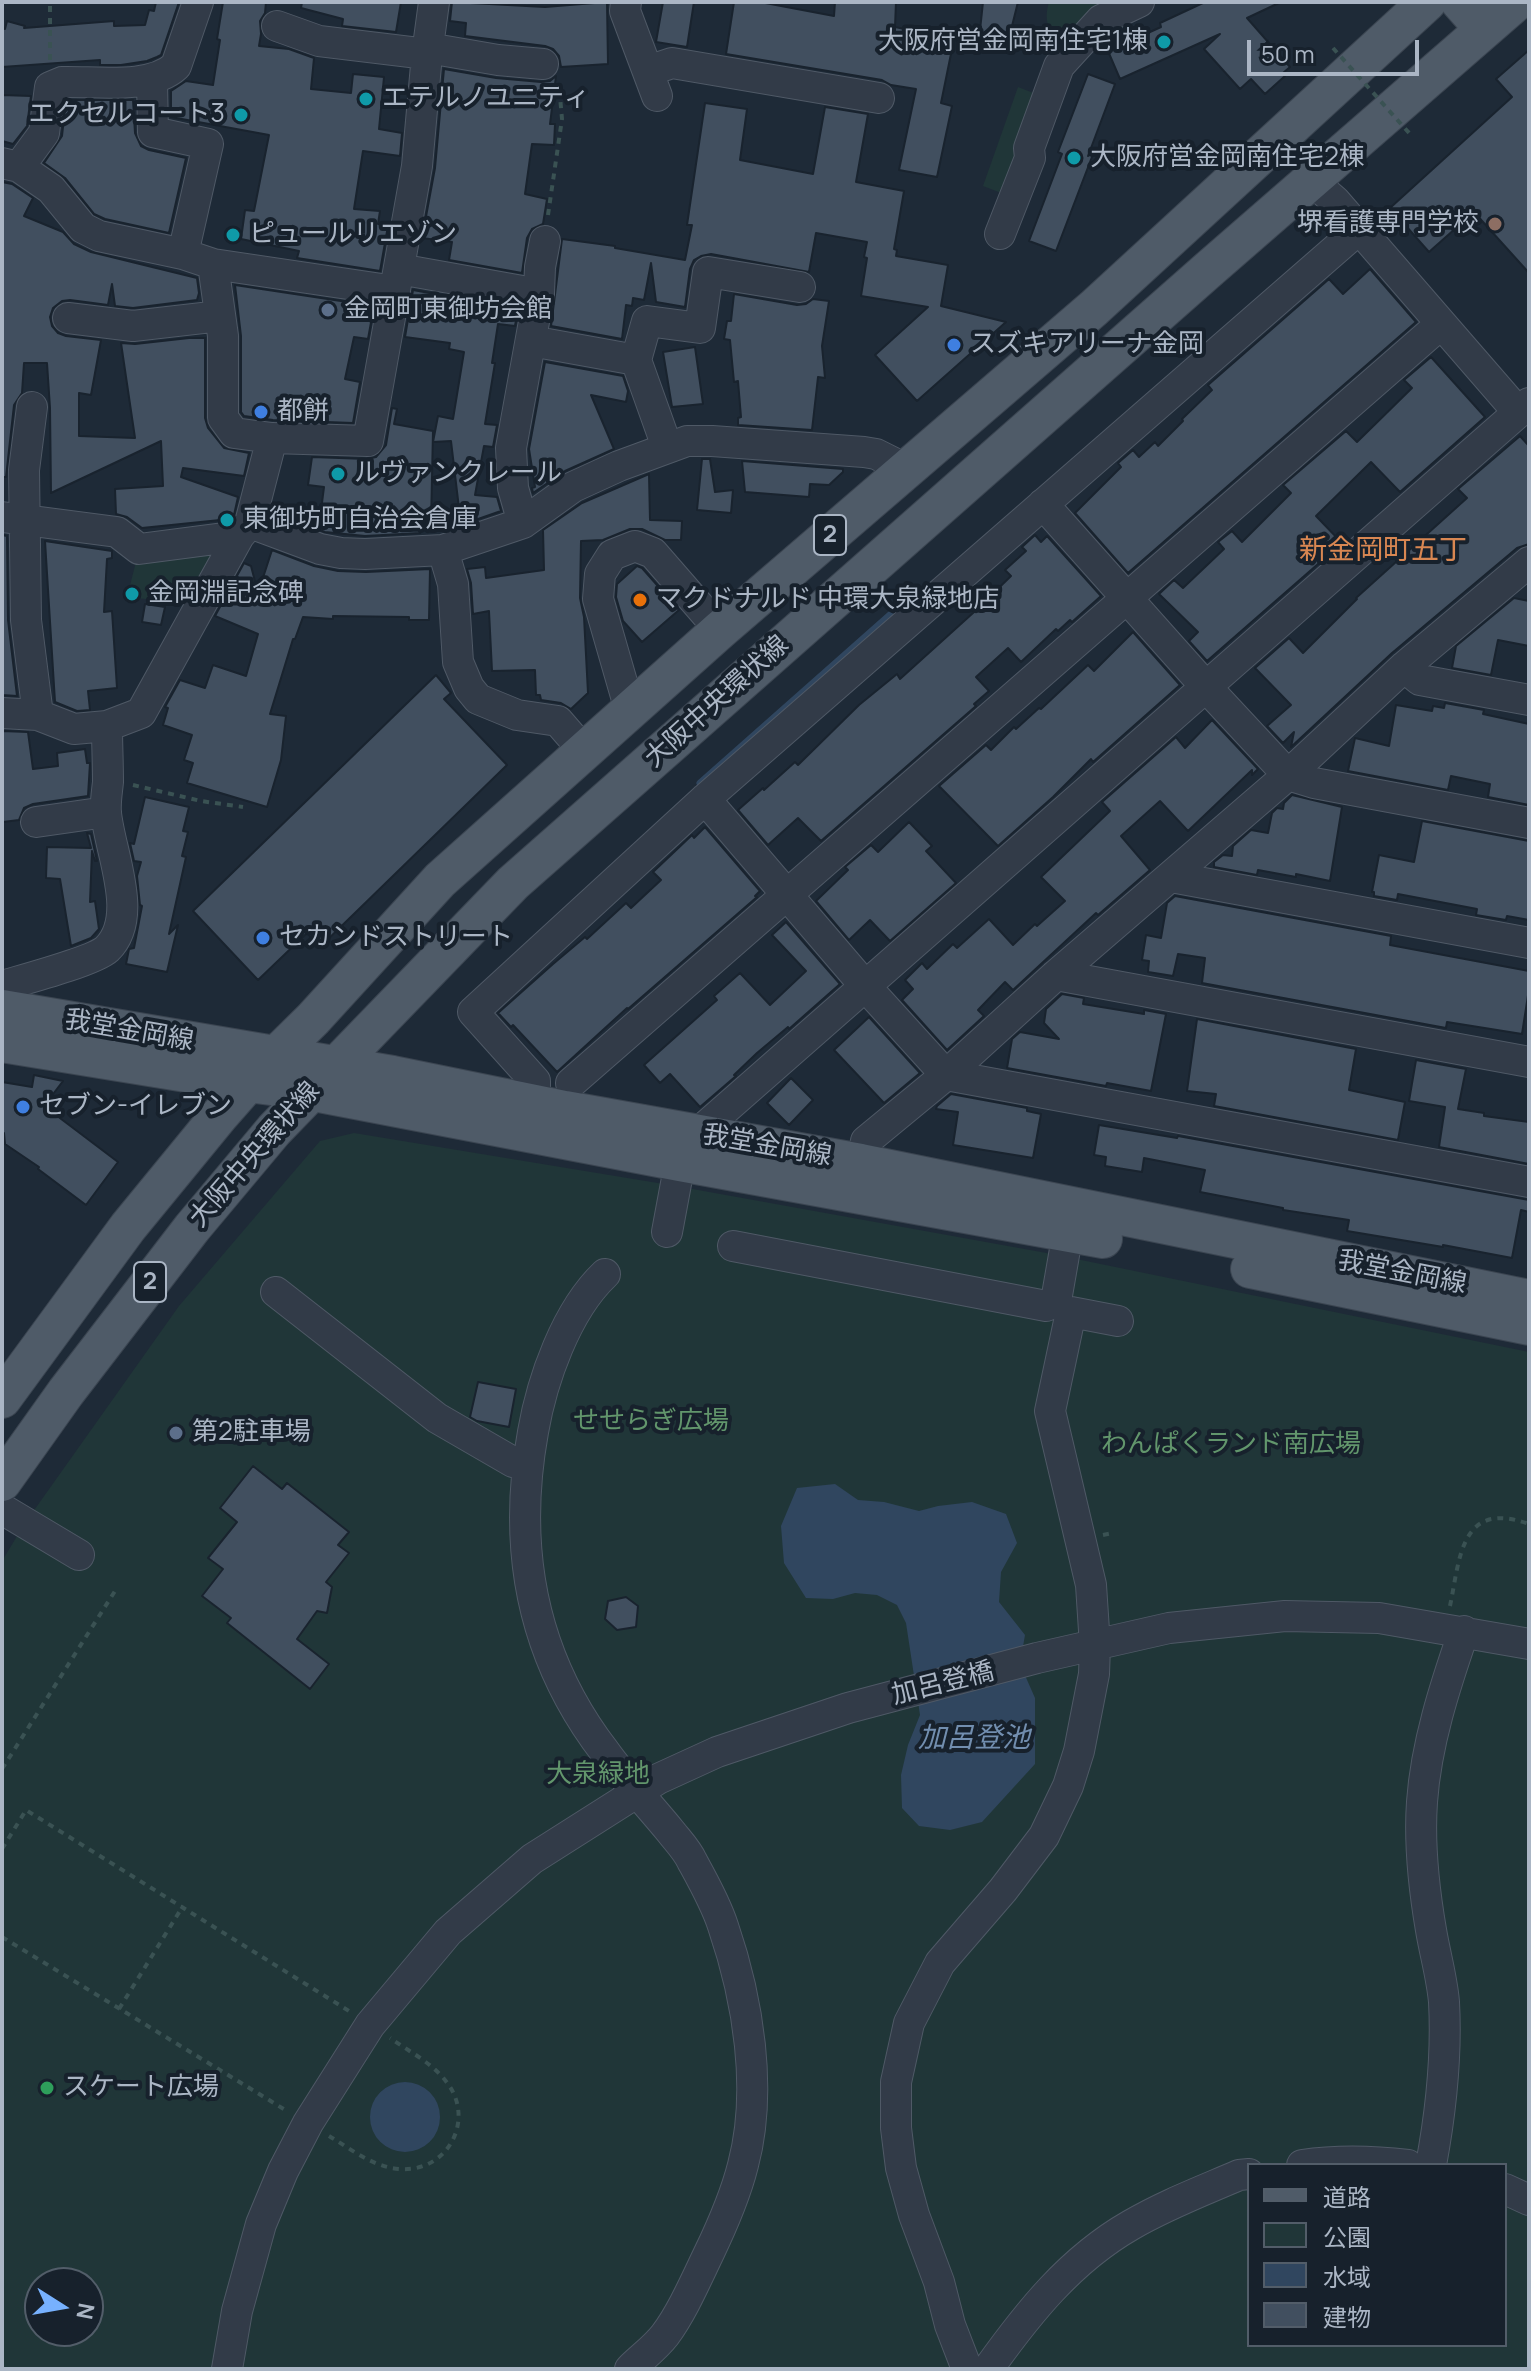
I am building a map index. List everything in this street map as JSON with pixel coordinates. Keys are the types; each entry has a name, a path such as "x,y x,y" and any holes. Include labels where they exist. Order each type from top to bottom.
{"main road":[{"name":"大阪中央環状線","path":"2,1399 128,1227 248,1083 440,880 720,630 1094,308 1427,2"},
{"name":"大阪中央環状線","path":"2,1482 66,1392 192,1228 274,1130 513,883 1312,181 1472,16 1516,2"},
{"name":"我堂金岡線","path":"2,1009 276,1056 322,1078 689,1148 1529,1299"},
{"name":"我堂金岡線","path":"2,1043 248,1083 322,1078 535,1104 689,1148"},
{"name":"我堂金岡線","path":"859,1178 1068,1232 1529,1326"}],"street":[{"path":"198,2 176,66 169,73 152,81 62,82 50,87 44,133 10,165 51,189 83,228 99,236 183,254 213,264 539,294"},
{"path":"213,264 223,336 223,418 234,433 272,438 368,441 417,166 434,2"},
{"path":"626,2 625,11 653,83 672,63 879,98"},
{"path":"1000,234 1030,158 1029,148 1059,66 1101,20 1139,2"},
{"path":"277,26 319,41 543,64"},
{"path":"152,81 153,132 208,144 183,254"},
{"path":"667,1232 689,1148 866,987 1524,408 1441,324 1335,201 1312,181"},
{"path":"535,1104 535,1081 473,1012 705,799 1359,229"},
{"path":"523,523 513,488 511,448 539,294 545,241"},
{"path":"667,447 636,360 647,321 700,328 708,272 800,287"},
{"path":"68,318 133,326 220,316"},
{"path":"571,1083 1441,324"},
{"path":"531,341 636,360"},
{"path":"32,407 24,470 13,518 38,715"},
{"path":"2,713 38,715 74,729 107,726 141,713 245,530 272,438"},
{"path":"13,518 117,532 139,549 245,530 341,553 443,550 523,523 573,487 687,441 864,452 876,454 906,469"},
{"path":"1043,504 1288,775 1314,783 1529,823"},
{"path":"630,710 598,599 600,574 612,555 635,546 653,553 720,630"},
{"path":"443,550 453,584 458,662 469,688 478,699 517,715 558,721 584,751"},
{"path":"859,1178 866,1141 946,1075 1056,975 1288,775 1404,667 1525,572"},
{"path":"1404,667 1420,680 1529,700"},
{"path":"2,986 104,952 122,926 117,864 106,812 107,726"},
{"path":"705,799 946,1075 1529,1182"},
{"path":"36,822 106,812"},
{"path":"1171,877 1529,943"},
{"path":"1056,975 1529,1062"},
{"path":"733,1246 1046,1306 1056,1301 1068,1232"},
{"path":"605,1274 581,1302 552,1361 538,1400 526,1466 524,1521 528,1577 547,1649 576,1712 606,1755 691,1857 723,1925 744,2005 751,2057 751,2112 743,2163 727,2216 693,2287 664,2336 654,2369"},
{"path":"276,1292 437,1418 513,1462 526,1466"},
{"path":"967,2369 950,2325 901,2168 896,2128 896,2082 909,2023 940,1963 1003,1890 1044,1836 1068,1786 1079,1751 1094,1674 1091,1585 1050,1411 1071,1312 1118,1321"},
{"path":"2,1509 79,1555"},
{"name":"加呂登橋","path":"370,2025 448,1932 532,1859 638,1791 717,1752 848,1708 1037,1658 1169,1628 1285,1616 1379,1618 1529,1644"},
{"path":"1431,2163 1445,2060 1443,1999 1423,1866 1422,1803 1430,1747 1455,1630"},
{"path":"227,2369 237,2311 261,2224 283,2171 308,2123 370,2025"},
{"path":"1330,2163 1365,2163"},
{"path":"988,2369 1042,2297 1094,2250 1129,2226 1167,2206 1247,2174"},
{"path":"1507,2190 1529,2200"},
{"path":"630,2369 664,2336"}],"path":[{"path":"50,6 50,87"},
{"path":"1333,48 1410,134"},
{"path":"545,241 562,114"},
{"path":"108,779 201,801 243,807"},
{"path":"1455,1630 1464,1541 1476,1526 1488,1520 1501,1517 1529,1524"},
{"path":"2,1769 115,1591"},
{"path":"2,1849 26,1810 183,1906 438,2071 458,2102 456,2136 447,2151 433,2163 417,2169 399,2170 381,2166 2,1937"},
{"path":"119,2009 183,1906"}],"green space":[{"path":"1049,2 1121,2 1066,48 1049,28"},
{"path":"1018,87 1036,94 1004,194 983,186"},
{"path":"212,544 218,557 192,604 127,597 138,554"},
{"name":"大泉緑地","path":"354,1133 676,1186 1052,1254 1529,1352 1529,2369 2,2369 2,1561 25,1523 179,1306 320,1141"}],"water":[{"name":"加呂登池","path":"835,1484 858,1500 884,1502 919,1511 972,1502 1006,1514 1017,1543 1001,1572 999,1602 1025,1635 1020,1664 1035,1698 1035,1764 982,1822 950,1830 919,1826 902,1808 901,1775 920,1715 906,1623 897,1605 877,1595 855,1593 833,1599 806,1598 784,1563 781,1526 797,1488"},
{"path":"405,2082 430,2092 440,2117 430,2142 405,2152 380,2142 370,2117 380,2092"}],"building":[{"path":"156,2 179,2 161,55 157,57 121,65 100,65 100,60 2,67 2,28 5,29 7,21 24,28 114,21 114,26 145,25 149,10 154,11"},
{"path":"223,2 266,2 260,21 259,46 289,49 314,58 311,89 351,93 353,74 384,77 379,129 402,133 400,156 363,151 354,209 380,211 378,224 388,226 380,271 297,258 299,251 241,239 245,210 254,211 269,135 171,117 171,91 186,81 213,85"},
{"path":"302,2 401,2 396,32 342,26 343,19 301,8"},
{"path":"452,2 545,7 607,2 608,64 561,67 559,56 545,46 465,36 466,23 450,21"},
{"path":"663,2 694,2 687,47 656,42"},
{"path":"734,2 760,2 834,16 835,2 896,2 895,27 954,39 941,103 952,106 937,177 899,170 916,89 891,85 882,80 726,54"},
{"path":"983,2 1018,2 1008,42 979,40"},
{"path":"1205,2 1281,2 1247,18 1290,67 1283,73 1285,76 1265,94 1251,79 1240,89 1204,49 1220,34 1120,79 1108,51 1161,27 1160,23"},
{"path":"1529,50 1529,273 1474,212 1429,252 1390,208 1512,97 1496,79"},
{"path":"444,69 541,82 550,81 556,76 550,124 555,124 554,145 532,144 525,194 547,199 543,224 532,229 527,238 522,273 449,260 452,242 422,238 435,168"},
{"name":"大阪府営金岡南住宅2棟","path":"1088,74 1115,84 1088,156 1095,149 1056,251 1029,241"},
{"path":"2,95 31,96 27,126 13,144 2,141"},
{"path":"66,100 133,100 135,133 141,146 186,158 169,233 94,214 65,178 44,163 62,136"},
{"path":"705,103 747,109 740,160 813,174 825,107 868,114 856,182 904,191 894,249 897,250 896,256 948,265 941,306 1006,322 917,401 875,355 928,307 861,296 867,242 816,233 809,272 711,254 701,256 694,260 690,269 685,307 656,302 651,263 644,300 633,298 632,306 626,305 622,339 551,326 562,239 685,260 692,225 687,225"},
{"path":"2,182 12,184 33,198 24,216 63,232 74,244 91,252 197,278 197,300 133,308 115,306 112,284 108,305 62,301 53,308 50,317 58,333 101,340 91,395 79,393 79,436 135,438 121,343 205,338 205,418 208,428 224,448 249,453 244,476 183,468 181,477 238,497 230,519 142,528 127,517 116,514 115,489 163,486 161,441 51,493 47,363 24,363 22,393 14,405 6,477 2,477"},
{"path":"1370,269 1416,322 1128,573 1075,513 1121,467 1118,463 1133,450 1139,457 1155,442 1158,446 1212,390 1208,385 1329,279 1343,294"},
{"path":"235,285 374,306 368,339 354,337 345,379 360,382 353,423 244,416 241,412 241,336"},
{"path":"413,290 518,309 515,326 498,324 485,424 497,425 493,447 484,446 475,495 497,497 501,511 461,525 451,441 433,442 438,416 453,419 464,352 449,349 450,343 405,337"},
{"path":"734,294 797,305 813,299 829,301 822,346 825,378 818,377 812,430 738,425 738,418 741,417 738,381 734,382 730,340 724,339 727,321 731,321"},
{"path":"695,347 703,404 672,407 663,352"},
{"path":"1431,357 1485,417 1400,492 1371,462 1316,516 1342,543 1207,661 1189,641 1198,632 1159,594 1174,580 1183,588 1224,549 1218,542 1232,531 1242,542 1291,493 1283,485 1346,431 1357,442 1412,388 1404,380"},
{"path":"545,362 623,376 628,391 626,402 591,395 614,449 565,471 533,493 532,488 535,487 529,449"},
{"path":"392,408 397,409 394,424 433,431 431,524 422,523 420,533 365,536 325,532 297,521 319,526 324,487 308,485 312,457 376,457 386,445"},
{"path":"1520,436 1529,446 1529,544 1517,548 1392,653 1291,747 1294,732 1283,743 1267,726 1291,705 1255,668 1289,638 1303,653 1356,598 1467,498 1458,489"},
{"path":"702,459 710,459 715,492 733,490 731,513 697,510"},
{"path":"742,461 843,469 843,472 829,485 810,484 809,497 745,492"},
{"path":"649,474 650,520 682,521 681,540 665,540 642,529 630,529 603,540 581,541 580,598 588,693 571,709 561,703 541,700 540,695 536,695 535,670 492,671 489,611 473,614 467,569 485,567 486,578 544,570 543,530 582,503"},
{"path":"2,535 7,536 8,620 17,696 2,695"},
{"path":"1035,535 1041,542 1047,536 1101,596 1072,622 1070,620 1058,631 1056,629 1021,662 1008,648 976,677 989,691 974,704 976,706 821,841 798,818 768,845 738,810 795,762 798,765 859,705 897,674 900,679 973,613 1011,576 1005,570 1026,551 1022,547"},
{"path":"45,541 112,551 112,558 107,559 104,612 112,611 117,688 88,691 90,710 77,711 55,702"},
{"path":"272,550 314,566 338,571 430,569 429,620 409,620 409,617 303,617 270,714 286,716 281,760 267,807 187,783 193,763 184,760 192,735 163,725 168,708 165,707 180,680 205,688 213,665 246,676 258,634 215,616 244,563 251,566 258,593"},
{"name":"マクドナルド 中環大泉緑地店","path":"637,566 679,610 642,642 623,621 616,597 617,584"},
{"path":"1514,598 1529,601 1529,646 1498,640 1491,675 1452,668 1456,646"},
{"path":"145,604 165,607 161,625 142,622"},
{"path":"1133,632 1180,685 1093,762 1091,759 998,846 939,786 986,745 991,750 1088,665 1094,671"},
{"path":"436,675 451,693 444,699 507,765 320,947 307,933 258,980 193,911"},
{"path":"1445,703 1484,710 1483,714 1529,724 1529,805 1488,797 1490,784 1451,776 1448,790 1348,771 1355,738 1389,746 1396,705 1432,711 1433,706 1444,708"},
{"path":"1212,720 1258,769 1252,775 1252,770 1188,831 1160,801 1121,836 1150,870 1098,915 1096,913 1013,990 1005,982 978,1010 984,1016 947,1050 902,1000 913,989 905,980 922,963 927,969 953,944 957,948 989,919 1013,945 1035,924 1037,926 1065,901 1041,877 1110,811 1102,802 1176,737 1185,748"},
{"path":"2,731 28,732 33,769 58,766 57,753 85,749 87,763 90,763 88,796 33,804 24,808 19,820 3,822"},
{"path":"1292,795 1342,807 1330,881 1296,874 1296,877 1258,870 1257,875 1214,867 1214,862 1223,855 1232,856 1233,846 1251,830 1268,833 1272,813 1277,808 1283,809 1284,803"},
{"path":"145,797 189,807 183,831 188,832 182,856 186,857 169,934 178,925 167,972 126,964 129,949 134,948 142,906 137,876 141,862 134,861 130,843 134,844"},
{"path":"1422,821 1529,841 1529,920 1476,915 1477,909 1398,894 1397,900 1374,896 1372,892 1379,855 1414,862"},
{"path":"909,822 932,846 926,851 956,883 890,941 870,920 849,940 816,901 848,870 845,867 871,845 878,852"},
{"path":"705,827 760,891 757,897 557,1072 498,1013 626,903 631,908 661,880 653,872 692,835 694,838"},
{"path":"87,833 91,834 97,861 92,851 90,902 95,901 99,929 91,938 71,946 60,879 46,878 47,847 91,848"},
{"path":"1175,896 1391,936 1390,945 1529,971 1522,1034 1447,1022 1446,1028 1202,983 1205,958 1178,954 1173,976 1148,972 1149,961 1142,960 1146,935 1161,938 1167,903"},
{"path":"786,922 840,984 757,1053 700,1107 670,1074 660,1083 644,1065 717,1000 714,996 740,973 770,1005 806,971 772,935"},
{"path":"1062,994 1084,998 1083,1004 1144,1014 1144,1010 1166,1014 1151,1091 1007,1068 1012,1039 1020,1032 1059,1039 1044,1023 1046,1009"},
{"path":"869,1017 920,1073 884,1103 834,1050"},
{"path":"1197,1019 1356,1049 1349,1090 1405,1102 1398,1140 1214,1106 1216,1094 1187,1091"},
{"path":"1416,1060 1466,1069 1458,1109 1529,1122 1529,1164 1439,1147 1445,1107 1409,1101"},
{"path":"34,1075 63,1081 44,1106 118,1162 86,1205 5,1144 2,1133 2,1082 32,1087"},
{"path":"791,1078 813,1100 789,1125 767,1103"},
{"path":"951,1094 1027,1108 1027,1111 1041,1114 1033,1158 953,1145 958,1112 936,1109"},
{"path":"1099,1125 1178,1136 1529,1200 1529,1212 1521,1210 1512,1258 1347,1231 1349,1220 1200,1192 1205,1170 1144,1158 1142,1172 1105,1166 1106,1157 1094,1155"},
{"path":"478,1382 516,1389 509,1427 470,1417"},
{"path":"253,1466 282,1489 287,1483 349,1532 338,1545 349,1553 326,1582 332,1587 327,1613 317,1611 297,1639 329,1664 310,1689 227,1623 231,1618 202,1596 223,1569 208,1558 237,1522 220,1508"},
{"path":"626,1597 638,1606 636,1627 617,1630 605,1619 608,1601"}],"waterway":[{"path":"700,783 909,598"}],"place":[{"name":"大阪府営金岡南住宅1棟","path":"1164,42"},
{"name":"エテルノユニティ","path":"366,99"},
{"name":"エクセルコート3","path":"241,115"},
{"name":"大阪府営金岡南住宅2棟","path":"1074,158"},
{"name":"堺看護専門学校","path":"1495,224"},
{"name":"ピュールリエゾン","path":"233,235"},
{"name":"金岡町東御坊会館","path":"328,310"},
{"name":"スズキアリーナ金岡","path":"954,345"},
{"name":"都餅","path":"261,412"},
{"name":"ルヴァンクレール","path":"338,474"},
{"name":"東御坊町自治会倉庫","path":"227,520"},
{"name":"金岡淵記念碑","path":"132,594"},
{"name":"マクドナルド 中環大泉緑地店","path":"640,600"},
{"name":"セカンドストリート","path":"263,938"},
{"name":"セブン-イレブン","path":"23,1107"},
{"name":"第2駐車場","path":"176,1433"},
{"name":"スケート広場","path":"47,2088"}],"district":[{"name":"新金岡町五丁","path":"1383,551"}],"park label":[{"name":"せせらぎ広場","path":"651,1422"},
{"name":"わんぱくランド南広場","path":"1231,1445"}]}
